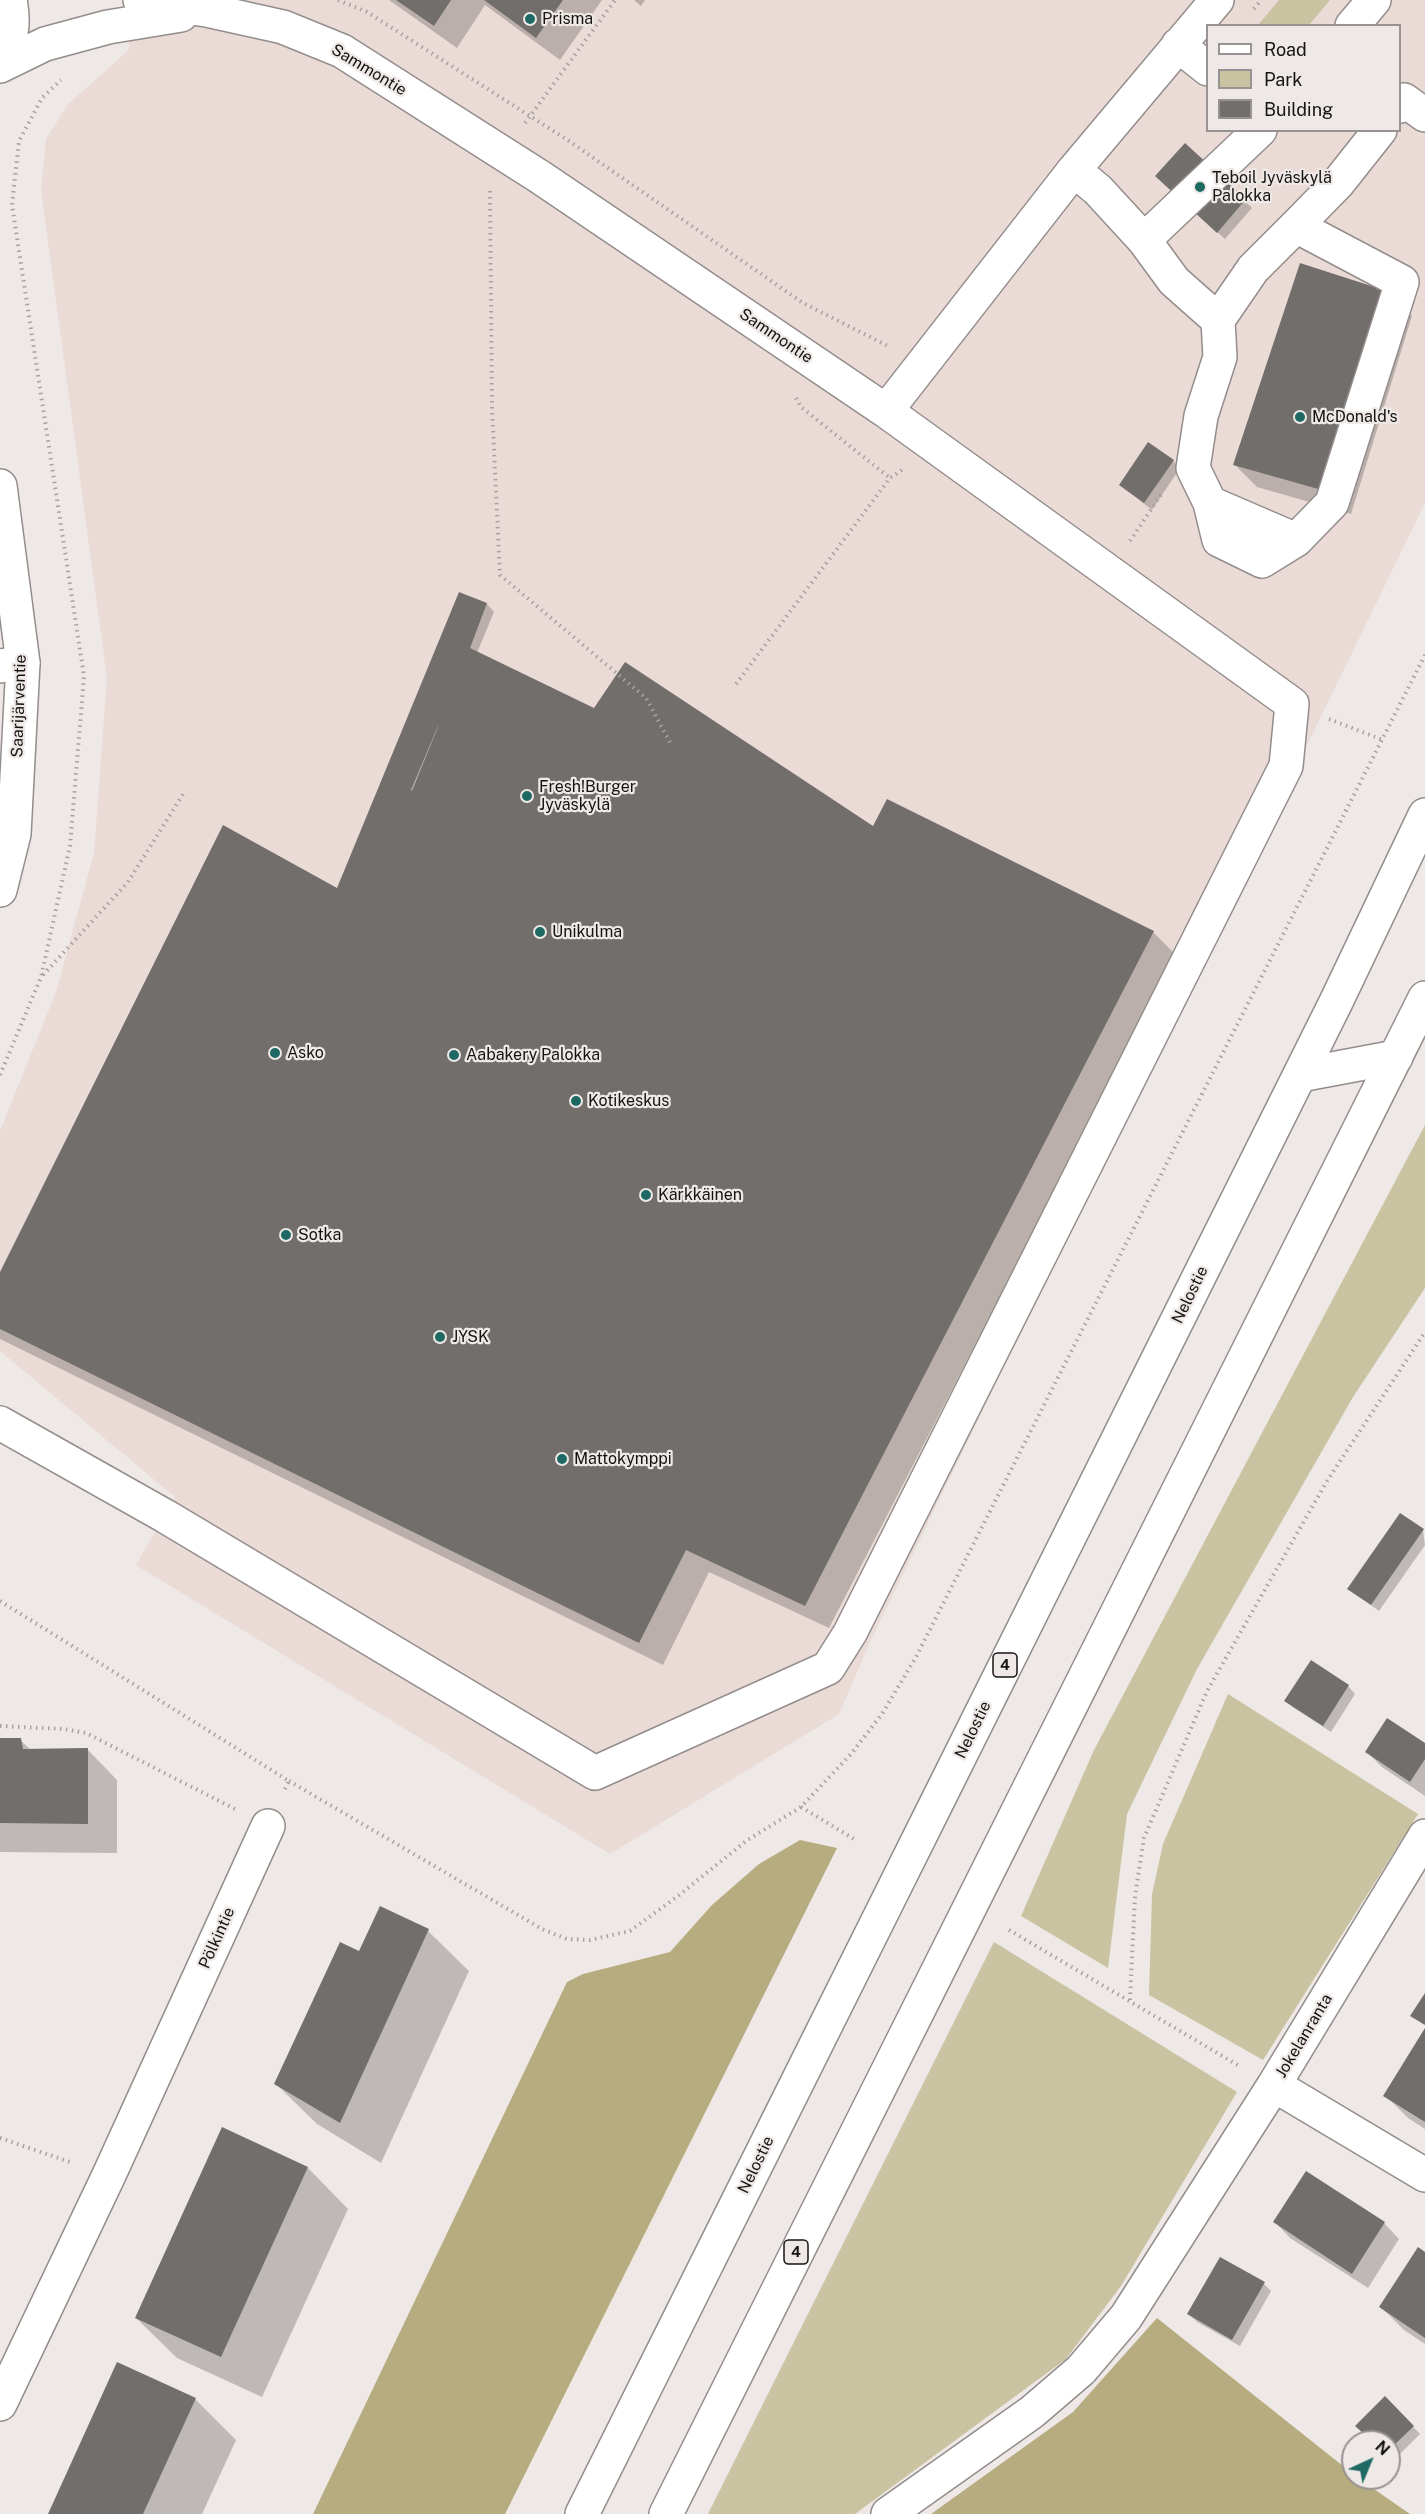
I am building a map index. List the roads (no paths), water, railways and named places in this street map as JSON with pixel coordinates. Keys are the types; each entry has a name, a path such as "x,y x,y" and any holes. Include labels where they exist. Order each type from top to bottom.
{"main road":[{"path":"0,66 10,44 14,18 10,0"},
{"name":"Sammontie","path":"0,1423 165,1516 595,1773 828,1668 850,1633 1286,766 1292,704 886,411 502,152 342,51 287,13 206,10 140,0"},
{"path":"886,411 1074,170 1217,0"},
{"path":"1354,24 1374,0"},
{"name":"Sammontie","path":"0,66 45,44 85,32 206,10"},
{"path":"1178,45 1206,67"},
{"path":"1401,104 1404,100 1425,115"},
{"path":"1144,240 1258,132"},
{"path":"1296,226 1402,282 1332,503 1296,540 1262,561 1219,540 1210,503 1193,468 1201,416 1220,357 1218,320 1253,269 1338,183 1378,132"},
{"path":"1074,170 1098,190 1144,240 1174,281 1218,320"},
{"name":"Saarijärventie","path":"0,486 12,664 14,834 0,890"},
{"name":"Nelostie","path":"582,2514 1300,1075 1425,815"},
{"name":"4","path":"666,2514 1425,998"},
{"path":"1300,1075 1396,1057"},
{"name":"Pölkintie","path":"0,2404 109,2175 268,1826"},
{"name":"Jokelanranta","path":"1425,1836 1274,2085 1425,2175"},
{"path":"888,2514 1032,2412 1081,2370 1126,2317 1274,2085"}],"place":[{"name":"Prisma","path":"530,19"},
{"name":"Teboil Jyväskylä Palokka","path":"1200,187"},
{"name":"McDonald's","path":"1300,417"},
{"name":"Fresh!Burger Jyväskylä","path":"527,796"},
{"name":"Unikulma","path":"540,932"},
{"name":"Asko","path":"275,1053"},
{"name":"Aabakery Palokka","path":"454,1055"},
{"name":"Kotikeskus","path":"576,1101"},
{"name":"Kärkkäinen","path":"646,1195"},
{"name":"Sotka","path":"286,1235"},
{"name":"JYSK","path":"440,1337"},
{"name":"Mattokymppi","path":"562,1459"}]}
